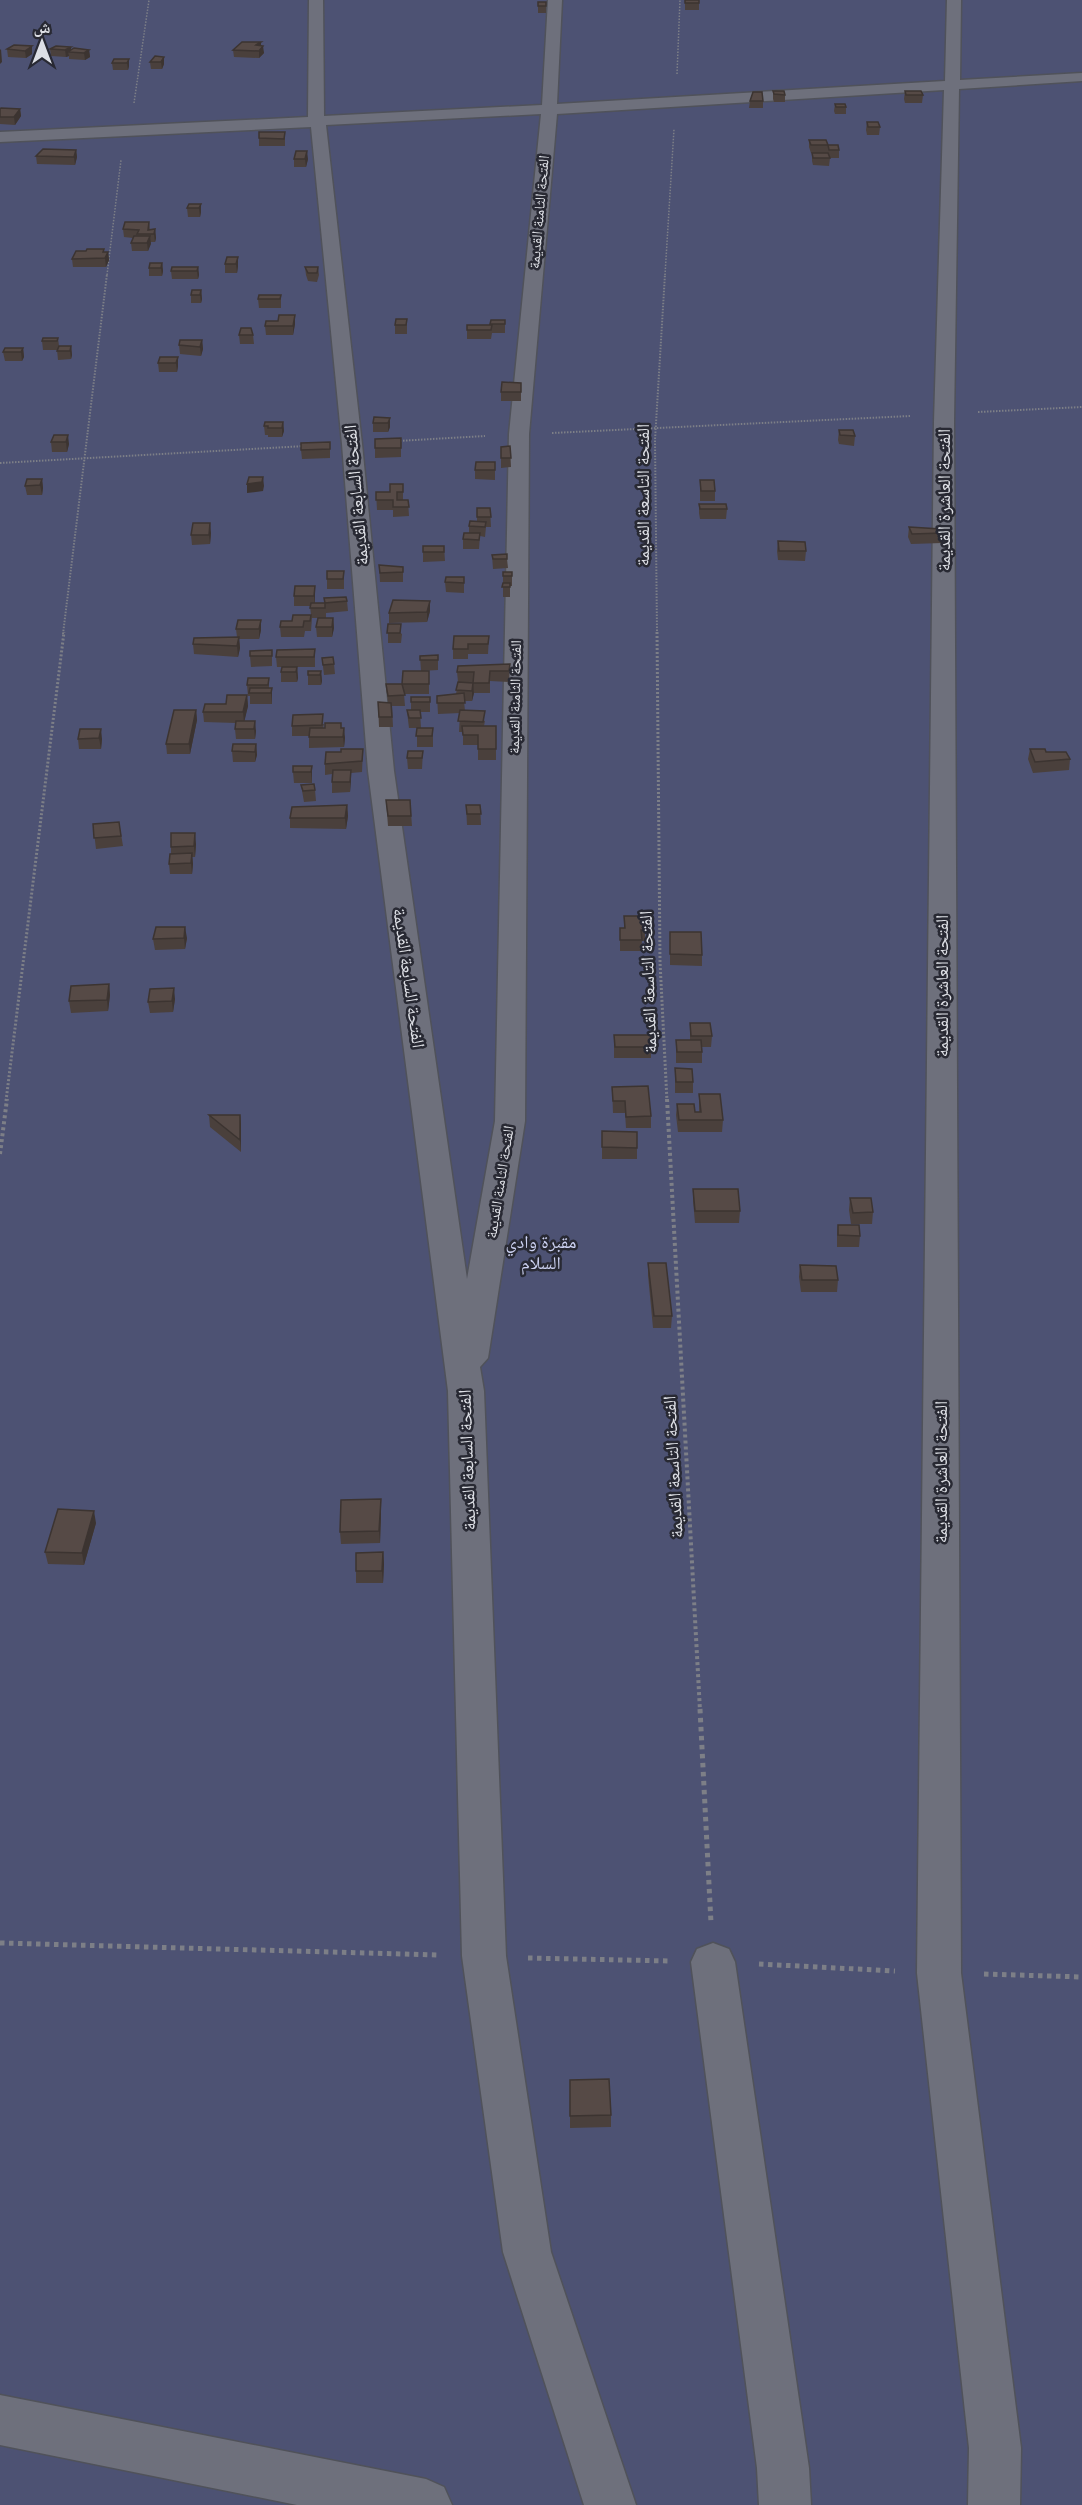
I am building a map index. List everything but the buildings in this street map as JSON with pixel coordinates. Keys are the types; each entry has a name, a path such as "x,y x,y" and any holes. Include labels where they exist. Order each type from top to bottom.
{"street":[{"name":"الفتحة السابعة القديمة","path":"316,0 316,122 319,127 352,444 381,771 466,1392 484,1956 527,2252 610,2505"},
{"name":"الفتحة الثامنة القديمة","path":"466,1392 510,1121 519,434 548,109 555,0"},
{"name":"الفتحة العاشرة القديمة","path":"954,0 944,422 939,1973 995,2448 994,2505"},
{"path":"0,137 675,103 1082,77"},
{"path":"713,1962 781,2457 784,2505"},
{"path":"0,2420 426,2505"}],"path":[{"path":"0,1154 123,144 125,132 130,131 149,0"},
{"name":"الفتحة التاسعة القديمة","path":"680,0 655,440 660,962 713,1962"},
{"path":"0,1944 713,1962 939,1973 1082,1977"}],"green space":[{"name":"مقبرة وادي السلام","path":"0,0 1082,0 1082,2505 0,2505"}]}
